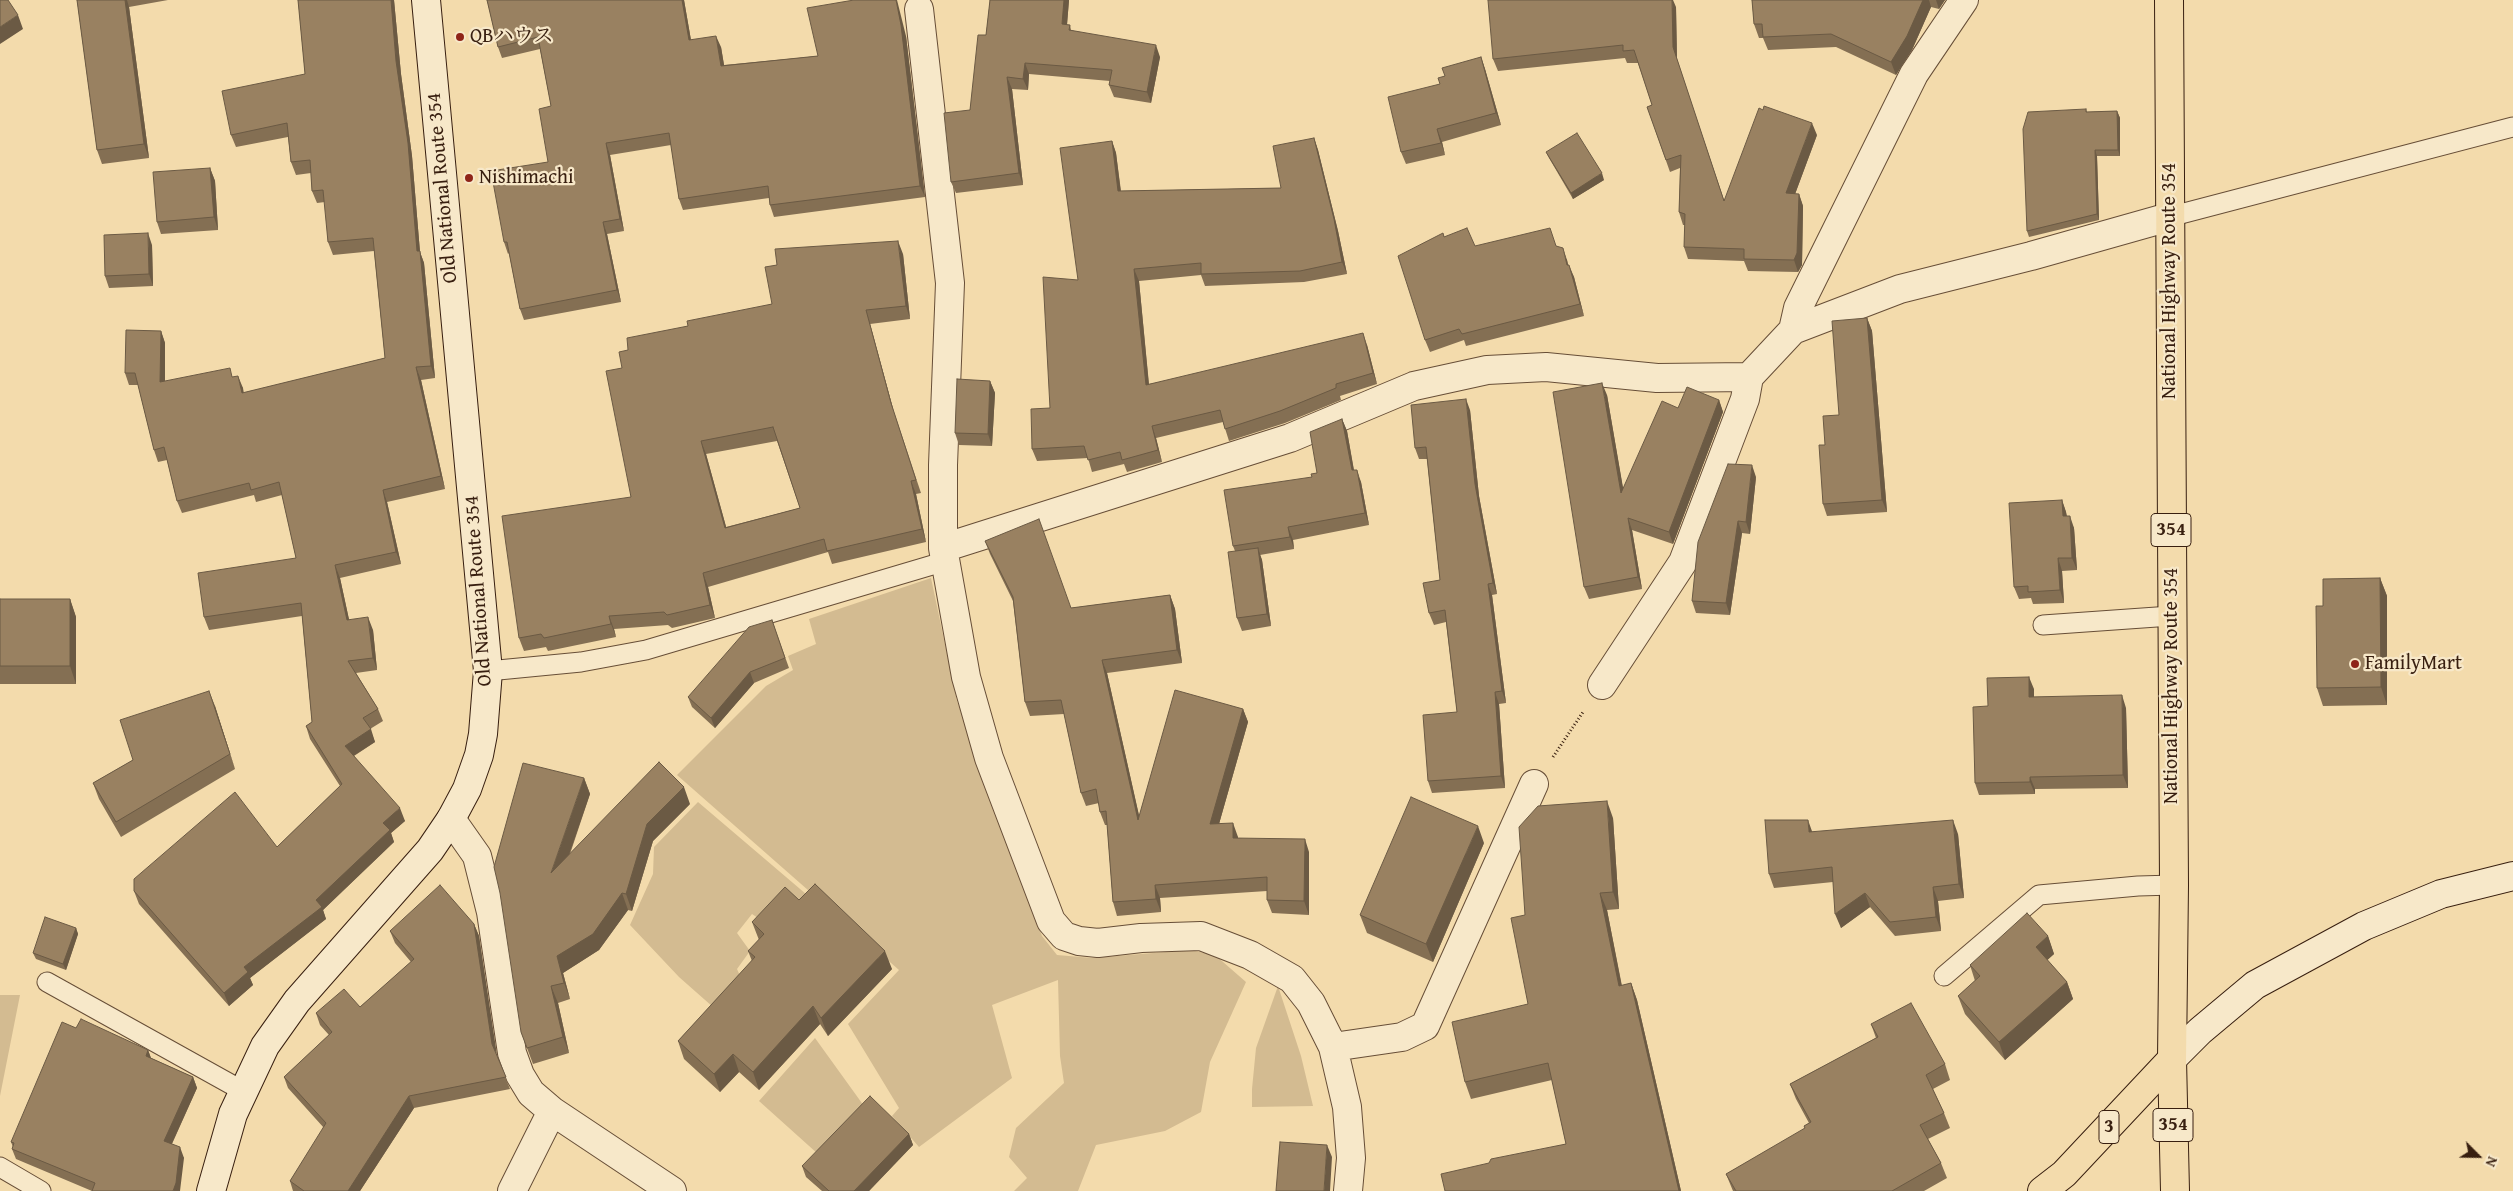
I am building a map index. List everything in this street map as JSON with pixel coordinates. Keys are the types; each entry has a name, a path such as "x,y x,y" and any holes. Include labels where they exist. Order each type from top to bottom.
{"main road":[{"name":"National Highway Route 354","path":"2169,0 2174,885 2172,1059 2175,1191"},
{"name":"3","path":"2042,1191 2064,1174 2172,1059"}],"street":[{"name":"Old National Route 354","path":"211,1191 233,1114 265,1046 297,1001 430,850 452,819 467,789 479,755 486,717 488,671 426,0"},
{"path":"1602,685 1683,562 1745,399 1750,377 1792,330 1798,308 1914,74 1964,0"},
{"path":"918,5 950,284 943,465 944,554 966,677 989,758 1051,921 1064,936 1098,944 1141,938 1201,936 1250,955 1292,979 1311,1003 1333,1047 1347,1107 1351,1158 1348,1191"},
{"path":"1792,330 1900,289 2031,256 2169,217"},
{"path":"944,554 1290,438 1414,386 1487,370 1546,367 1657,378 1750,377"},
{"path":"1333,1047 1402,1037 1425,1026 1534,784"},
{"path":"452,819 477,856 491,912 512,1053 520,1075 532,1093 552,1111 672,1191"},
{"path":"2172,1059 2200,1031 2255,985 2364,926 2441,894 2513,876"},
{"path":"512,1191 552,1111"}],"lane":[{"path":"2169,217 2513,127"},
{"path":"488,671 581,662 646,650 944,554"},
{"path":"2043,624 2172,616"},
{"path":"1944,976 2039,895 2138,886 2174,885"},
{"path":"47,982 243,1091"},
{"path":"0,1167 41,1191"}],"path":[{"path":"1534,784 1602,685"}],"shaded area":[{"path":"931,578 957,701 1042,936 1057,955 1092,958 1190,950 1215,955 1246,982 1210,1062 1201,1112 1165,1131 1096,1145 1078,1191 1014,1191 1027,1178 1009,1157 1016,1128 1064,1083 1060,1056 1058,980 992,1005 1012,1078 919,1147 892,1116 899,1108 848,1024 899,970 677,775 766,686 793,670 788,656 816,644 809,619"},
{"path":"698,802 813,900 761,920 752,914 737,933 750,951 737,969 741,978 713,1007 679,977 630,925 653,874 654,847"},
{"path":"1278,986 1301,1056 1313,1106 1252,1107 1256,1048"},
{"path":"0,995 20,995 0,1096"},
{"path":"815,1038 864,1106 818,1154 759,1101"}],"building":[{"path":"0,0 8,0 18,15 0,27"},
{"path":"77,0 125,0 144,144 97,150"},
{"path":"298,0 391,0 396,61 408,143 417,251 420,251 431,366 416,367 441,476 383,490 396,552 335,565 347,620 368,617 373,658 348,661 378,709 363,718 371,729 345,746 400,808 383,823 390,830 316,900 322,907 244,967 248,972 224,993 134,891 134,879 235,792 277,847 342,784 306,726 312,722 301,603 204,617 198,573 296,558 279,482 251,490 249,483 177,501 164,447 154,450 135,373 125,373 126,330 161,331 160,382 230,368 232,377 238,376 242,393 385,358 373,238 328,242 323,190 312,191 310,160 291,162 287,123 231,135 222,91 305,74"},
{"path":"487,0 682,0 689,40 716,36 721,66 818,56 807,8 854,0 896,0 901,25 920,186 770,205 768,186 679,199 669,133 606,143 620,219 603,222 617,290 520,309 507,242 504,242 491,171 548,162 539,109 551,106 538,37 498,47"},
{"path":"990,0 1064,0 1062,24 1070,25 1069,30 1156,45 1147,92 1109,85 1112,70 1025,63 1023,79 1007,77 1019,173 951,182 944,113 970,110 978,35 986,35"},
{"path":"1488,0 1672,0 1673,47 1724,201 1759,108 1763,110 1764,106 1812,123 1786,193 1799,194 1797,253 1794,260 1744,259 1744,249 1684,247 1685,214 1679,212 1681,155 1666,160 1647,107 1652,105 1634,50 1623,51 1623,45 1493,59"},
{"path":"1752,0 1923,0 1907,36 1891,62 1831,34 1763,37 1762,24 1754,24"},
{"path":"1481,57 1496,113 1437,129 1441,143 1401,152 1388,97 1440,84 1438,78 1445,76 1442,68"},
{"path":"2086,109 2086,112 2117,111 2118,150 2095,150 2097,214 2027,231 2023,129 2028,112"},
{"path":"1577,133 1602,173 1571,193 1546,152"},
{"path":"1314,138 1334,219 1342,262 1300,271 1201,274 1201,263 1134,269 1146,385 1363,333 1373,373 1336,384 1336,388 1280,411 1225,429 1220,410 1152,426 1158,450 1122,460 1120,452 1088,460 1084,446 1032,449 1031,409 1050,408 1043,277 1078,280 1060,148 1112,141 1118,191 1281,188 1273,146"},
{"path":"210,168 214,217 157,222 153,172"},
{"path":"1467,228 1475,246 1550,228 1556,246 1563,248 1580,304 1462,334 1459,329 1425,340 1398,256 1443,233 1444,237"},
{"path":"148,233 149,274 105,276 104,235"},
{"path":"898,241 906,306 866,310 891,403 916,480 911,481 922,529 827,551 824,539 703,573 710,605 667,615 664,612 609,616 611,624 544,638 541,634 519,638 502,516 631,497 606,371 622,368 619,352 628,350 627,338 688,326 687,321 772,304 765,267 777,265 775,249","holes":["773,427 800,508 725,528 701,441"]},
{"path":"1867,318 1882,500 1823,504 1819,445 1825,445 1823,416 1839,415 1832,321"},
{"path":"957,379 990,381 988,434 955,433"},
{"path":"1602,383 1621,493 1662,401 1678,408 1687,387 1719,400 1669,532 1628,518 1638,577 1584,587 1553,392"},
{"path":"1466,399 1475,484 1493,583 1488,584 1502,691 1495,692 1501,776 1428,781 1423,715 1457,712 1445,610 1429,613 1423,583 1440,580 1426,447 1415,448 1411,405"},
{"path":"1342,419 1352,470 1357,470 1365,513 1288,527 1290,537 1233,546 1224,490 1312,477 1311,474 1317,473 1310,432"},
{"path":"1728,464 1752,465 1746,522 1738,521 1726,603 1692,601 1698,542"},
{"path":"2062,500 2063,516 2070,516 2072,558 2058,558 2060,590 2028,592 2028,586 2014,587 2009,503"},
{"path":"1039,519 1071,608 1170,595 1177,650 1102,660 1138,820 1175,690 1243,709 1210,824 1233,823 1233,838 1305,839 1304,901 1267,900 1267,877 1155,885 1156,899 1113,902 1106,811 1100,812 1096,789 1081,793 1061,700 1025,702 1013,597 985,541"},
{"path":"1258,548 1267,614 1237,618 1228,552"},
{"name":"FamilyMart","path":"2380,578 2381,687 2317,688 2316,606 2323,606 2323,579"},
{"path":"0,599 70,599 70,666 0,666"},
{"path":"772,620 785,658 750,672 711,718 688,697 749,627"},
{"path":"2029,677 2029,697 2122,695 2123,775 2030,777 2030,782 1975,783 1973,707 1988,706 1987,678"},
{"path":"209,691 230,754 116,822 93,783 133,760 120,720"},
{"path":"659,762 684,787 647,824 626,894 622,893 593,934 557,956 564,983 551,986 563,1037 527,1048 521,1032 500,893 494,867 523,763 584,778 551,873"},
{"path":"1411,797 1478,826 1426,944 1360,915"},
{"path":"1607,801 1613,892 1600,893 1619,986 1631,983 1679,1191 1445,1191 1441,1174 1489,1163 1491,1159 1566,1144 1548,1063 1465,1082 1452,1022 1528,1004 1511,918 1525,915 1519,827 1538,806"},
{"path":"1765,820 1808,820 1809,832 1953,820 1959,884 1933,887 1936,917 1890,922 1865,893 1835,914 1832,867 1769,874"},
{"path":"815,884 885,951 821,1018 813,1006 753,1072 733,1054 714,1074 678,1041 755,957 748,951 764,934 752,922 785,887 799,900"},
{"path":"440,885 474,924 492,1044 506,1077 409,1096 348,1191 304,1191 290,1181 326,1123 284,1077 332,1032 316,1013 344,989 360,1007 414,959 390,931"},
{"path":"2027,913 2048,936 2036,947 2067,982 1999,1042 1958,996 1980,976 1970,965"},
{"path":"45,917 76,928 63,964 33,953"},
{"path":"1911,1003 1945,1064 1926,1075 1944,1113 1920,1125 1941,1163 1892,1191 1736,1191 1726,1174 1805,1128 1804,1126 1811,1122 1790,1084 1878,1037 1871,1024"},
{"path":"81,1019 148,1050 146,1056 193,1077 164,1141 180,1147 176,1183 173,1191 92,1191 95,1183 12,1149 14,1143 11,1142 62,1022 76,1028"},
{"path":"870,1096 909,1134 854,1191 829,1191 802,1166"},
{"path":"1280,1142 1327,1145 1324,1191 1276,1191"}],"place":[{"name":"QBハウス","path":"460,37"},
{"name":"Nishimachi","path":"469,178"},
{"name":"FamilyMart","path":"2355,664"}]}
